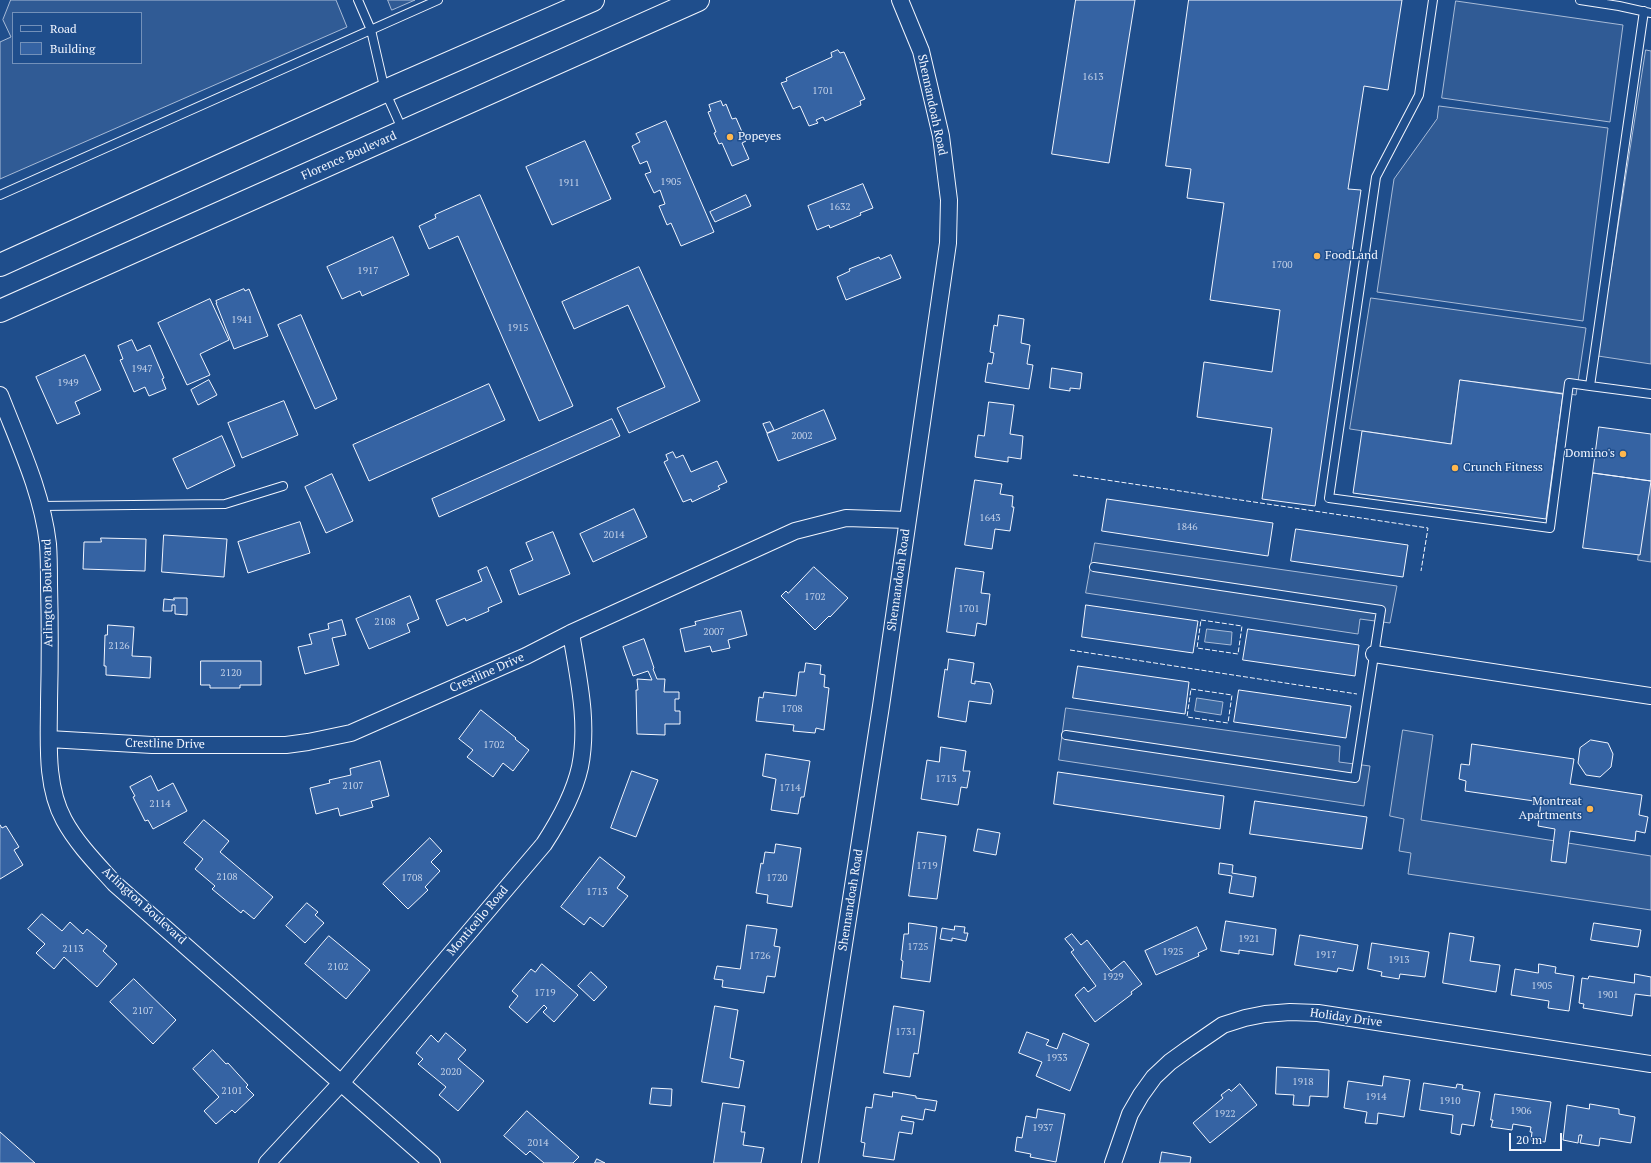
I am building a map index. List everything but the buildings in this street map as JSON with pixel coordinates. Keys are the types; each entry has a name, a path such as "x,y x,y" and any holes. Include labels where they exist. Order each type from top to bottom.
{"highway":[{"path":"0,265 385,91 593,0"},
{"name":"Florence Boulevard","path":"0,311 698,0"}],"street":[{"name":"Shennandoah Road","path":"810,1163 881,706 948,243 949,200 941,136 921,51 900,0"},
{"name":"Arlington Boulevard","path":"0,395 35,484 46,524 50,611 49,739 51,781 56,801 64,820 88,854 116,884 432,1163"},
{"name":"Crestline Drive","path":"49,739 152,744 220,745 286,744 330,739 351,733 408,709 795,531 846,518 907,520"},
{"name":"Monticello Road","path":"267,1163 341,1083 544,844 555,826 573,787 580,767 582,744 583,721 581,696 571,633"},
{"path":"1374,654 1651,696"},
{"name":"Holiday Drive","path":"1113,1163 1130,1114 1141,1094 1154,1077 1176,1058 1223,1025 1265,1014 1290,1012 1318,1013 1651,1064"}],"lane":[{"path":"358,0 371,30 385,91 403,132"},
{"path":"0,195 438,0"},
{"path":"1433,0 1419,95 1376,178 1329,498 1550,528 1569,383 1651,394"},
{"path":"1580,0 1647,12 1590,386"},
{"path":"41,506 225,504 283,486"},
{"path":"1066,735 1355,778 1381,610 1094,567"}],"shaded area":[{"path":"11,0 336,0 347,27 0,179 0,42 11,37 3,20"},
{"path":"388,0 415,0 392,10"},
{"path":"1456,1 1623,25 1610,122 1442,98"},
{"path":"1646,50 1651,51 1651,364 1598,356"},
{"path":"1439,106 1608,128 1583,321 1377,292 1394,179 1437,119"},
{"path":"1371,298 1586,328 1576,395 1460,380 1451,444 1350,429"},
{"path":"1651,463 1651,562 1638,560"},
{"path":"1095,543 1397,586 1390,623 1360,619 1358,634 1086,593"},
{"path":"1207,629 1232,632 1231,645 1205,642"},
{"path":"1197,698 1223,702 1221,715 1195,711"},
{"path":"1066,708 1340,746 1339,762 1370,766 1364,806 1059,760"},
{"path":"1403,730 1433,735 1421,820 1651,856 1651,910 1408,874 1411,853 1399,851 1404,819 1390,816"}],"fence":[{"path":"1073,475 1428,528 1421,571"},
{"path":"1201,620 1242,626 1238,654 1197,648 1201,620"},
{"path":"1070,650 1357,694"},
{"path":"1191,689 1232,695 1228,723 1187,717 1191,689"}],"place":[{"name":"Popeyes","path":"730,137"},
{"name":"FoodLand","path":"1317,256"},
{"name":"Domino's","path":"1623,454"},
{"name":"Crunch Fitness","path":"1455,468"},
{"name":"Montreat Apartments","path":"1590,809"}]}
